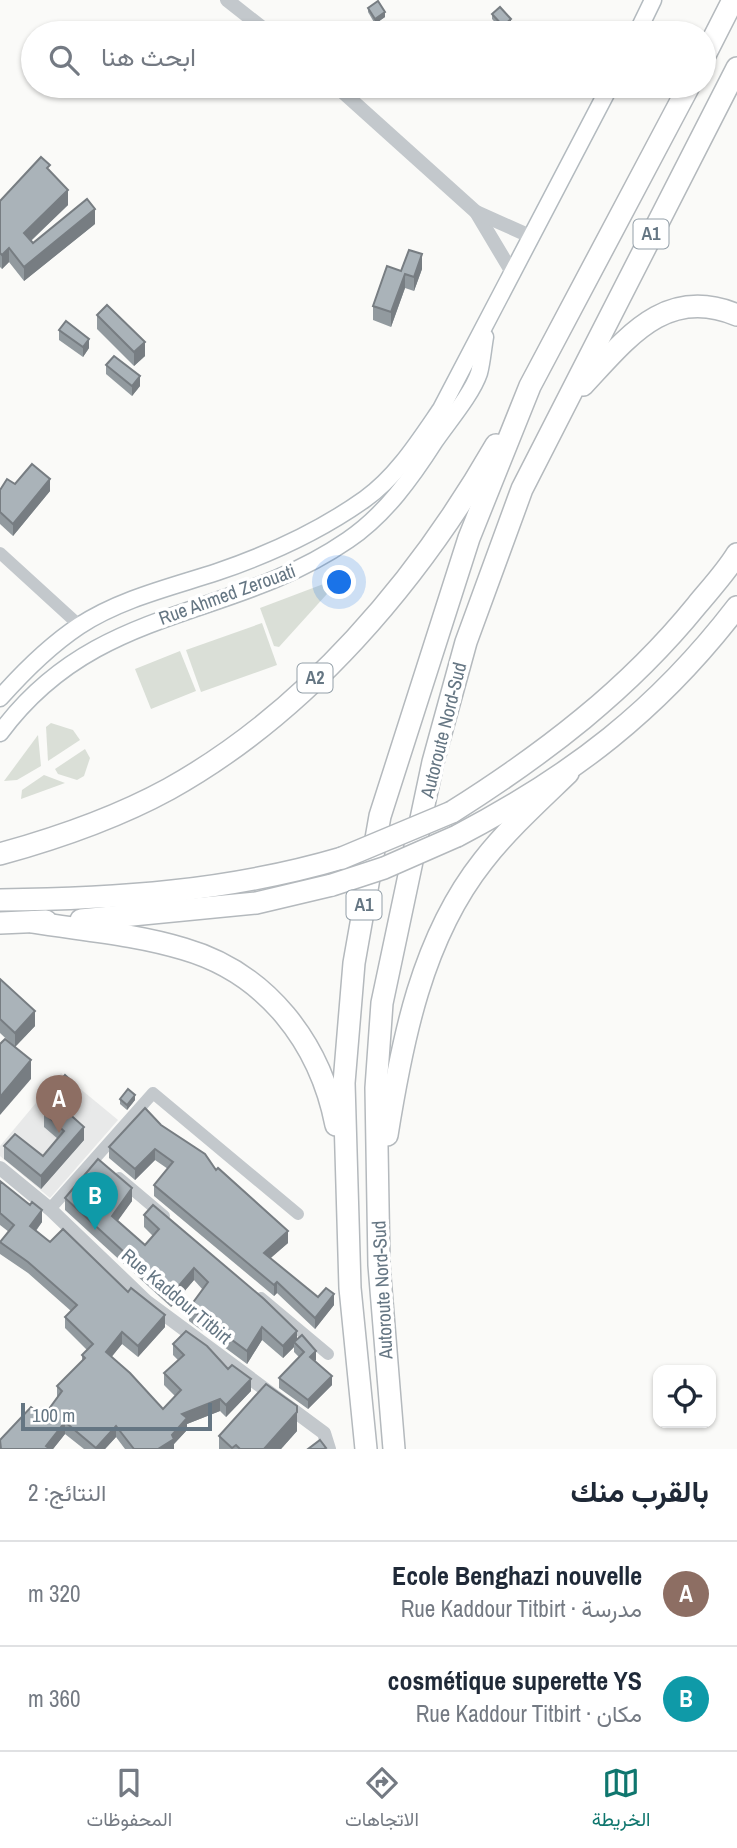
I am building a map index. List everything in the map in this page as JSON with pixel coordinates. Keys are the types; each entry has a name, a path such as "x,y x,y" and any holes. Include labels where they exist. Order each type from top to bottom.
{"highway":[{"path":"716,33 733,0"},
{"name":"Autoroute Nord-Sud","path":"394,1449 379,1265 376,1088 382,1003 433,762 466,642 522,489 737,68"},
{"name":"Autoroute Nord-Sud","path":"366,1449 350,1288 344,1083 347,1022 380,816 469,538 530,386 683,98"},
{"path":"568,401 634,331 661,313 691,306 719,307 737,315"},
{"name":"A2","path":"0,854 92,823 168,789 240,744 295,699 383,607 438,538 530,386"},
{"path":"0,900 92,899 235,883 342,858 452,812 521,768 626,682 673,634 737,554"},
{"path":"378,1196 404,1038 430,956 456,903 482,861 568,773 657,698 705,649 737,607"},
{"path":"0,923 188,912 267,901 332,885 384,869 457,836 568,773"},
{"path":"32,922 149,940 187,949 246,978 295,1024 311,1050 326,1084 347,1182"}],"main road":[{"path":"642,21 653,0"},
{"name":"Rue Ahmed Zerouati","path":"0,698 30,665 80,626 142,596 268,554 309,535 368,497 408,456 441,410 604,98"},
{"name":"Rue Ahmed Zerouati","path":"0,733 39,688 69,663 99,645 140,626 294,571 349,539 370,523 418,467 478,375 487,324"}],"street":[{"path":"226,0 254,21"},
{"path":"348,98 476,212 513,274"},
{"path":"476,212 532,237"},
{"path":"0,553 80,626"},
{"path":"50,1209 153,1093 298,1214"},
{"path":"94,1157 179,1229"},
{"name":"Rue Kaddour Titbirt","path":"0,1168 50,1209 146,1301 324,1433 329,1449"},
{"path":"253,1291 328,1354"}],"shaded area":[{"path":"334,580 336,584 279,647 274,646 260,608"},
{"path":"262,623 277,665 201,692 186,650"},
{"path":"180,651 196,691 151,709 135,669"},
{"path":"51,723 73,730 80,740 48,761 46,727"},
{"path":"38,735 41,766 17,780 4,781"},
{"path":"85,749 90,758 84,776 77,780 58,774 55,769"},
{"path":"44,775 65,783 21,799 22,790"},
{"path":"61,1073 118,1120 50,1198 0,1156 0,1146"}],"building":[{"path":"378,1 385,12 375,19 368,8"},
{"path":"500,7 511,19 498,21 492,14"},
{"path":"41,157 50,165 47,168 68,190 24,233 33,243 87,199 95,209 24,267 9,248 2,255 0,253 0,201"},
{"path":"409,250 422,254 414,277 405,274 391,312 373,306 387,266 401,271"},
{"path":"107,305 145,342 134,352 97,315"},
{"path":"66,321 89,339 83,347 59,330"},
{"path":"114,356 140,376 132,386 106,365"},
{"path":"32,464 50,479 13,524 0,512 0,490 7,479 15,484"},
{"path":"0,979 35,1011 15,1033 0,1019"},
{"path":"5,1039 31,1060 0,1097 0,1044"},
{"path":"65,1075 75,1084 59,1103 48,1095"},
{"path":"128,1089 135,1095 127,1105 120,1099"},
{"path":"55,1101 84,1127 41,1176 4,1146 15,1134 43,1156 64,1131 44,1113"},
{"path":"145,1108 161,1125 205,1154 216,1170 218,1168 288,1231 264,1253 318,1297 326,1288 334,1294 315,1318 277,1282 274,1285 154,1185 173,1162 155,1149 135,1169 109,1147"},
{"path":"98,1159 132,1188 112,1216 145,1245 159,1229 144,1215 153,1205 264,1299 297,1331 283,1346 262,1327 247,1351 189,1308 208,1282 194,1268 171,1295 65,1198"},
{"path":"0,1181 30,1205 32,1202 42,1210 30,1226 50,1242 63,1229 128,1292 131,1288 165,1315 138,1346 122,1332 106,1352 130,1373 163,1409 181,1390 164,1373 184,1355 173,1344 186,1331 207,1346 228,1369 232,1365 251,1379 226,1405 220,1399 182,1414 187,1418 172,1435 174,1439 158,1449 134,1449 116,1426 96,1448 65,1422 46,1446 50,1449 1,1449 0,1440 31,1407 43,1417 62,1391 57,1386 85,1358 82,1355 93,1344 65,1317 77,1305 28,1262 0,1242 14,1225 0,1213"},
{"path":"302,1335 316,1351 310,1357 332,1376 308,1400 279,1378 304,1352 294,1342"},
{"path":"266,1384 297,1406 297,1412 264,1449 240,1449 236,1445 232,1448 219,1436"},
{"path":"320,1440 326,1448 308,1449"}],"place":[{"name":"Ecole Benghazi nouvelle","path":"59,1133"},
{"name":"cosmétique superette YS","path":"95,1230"}]}
